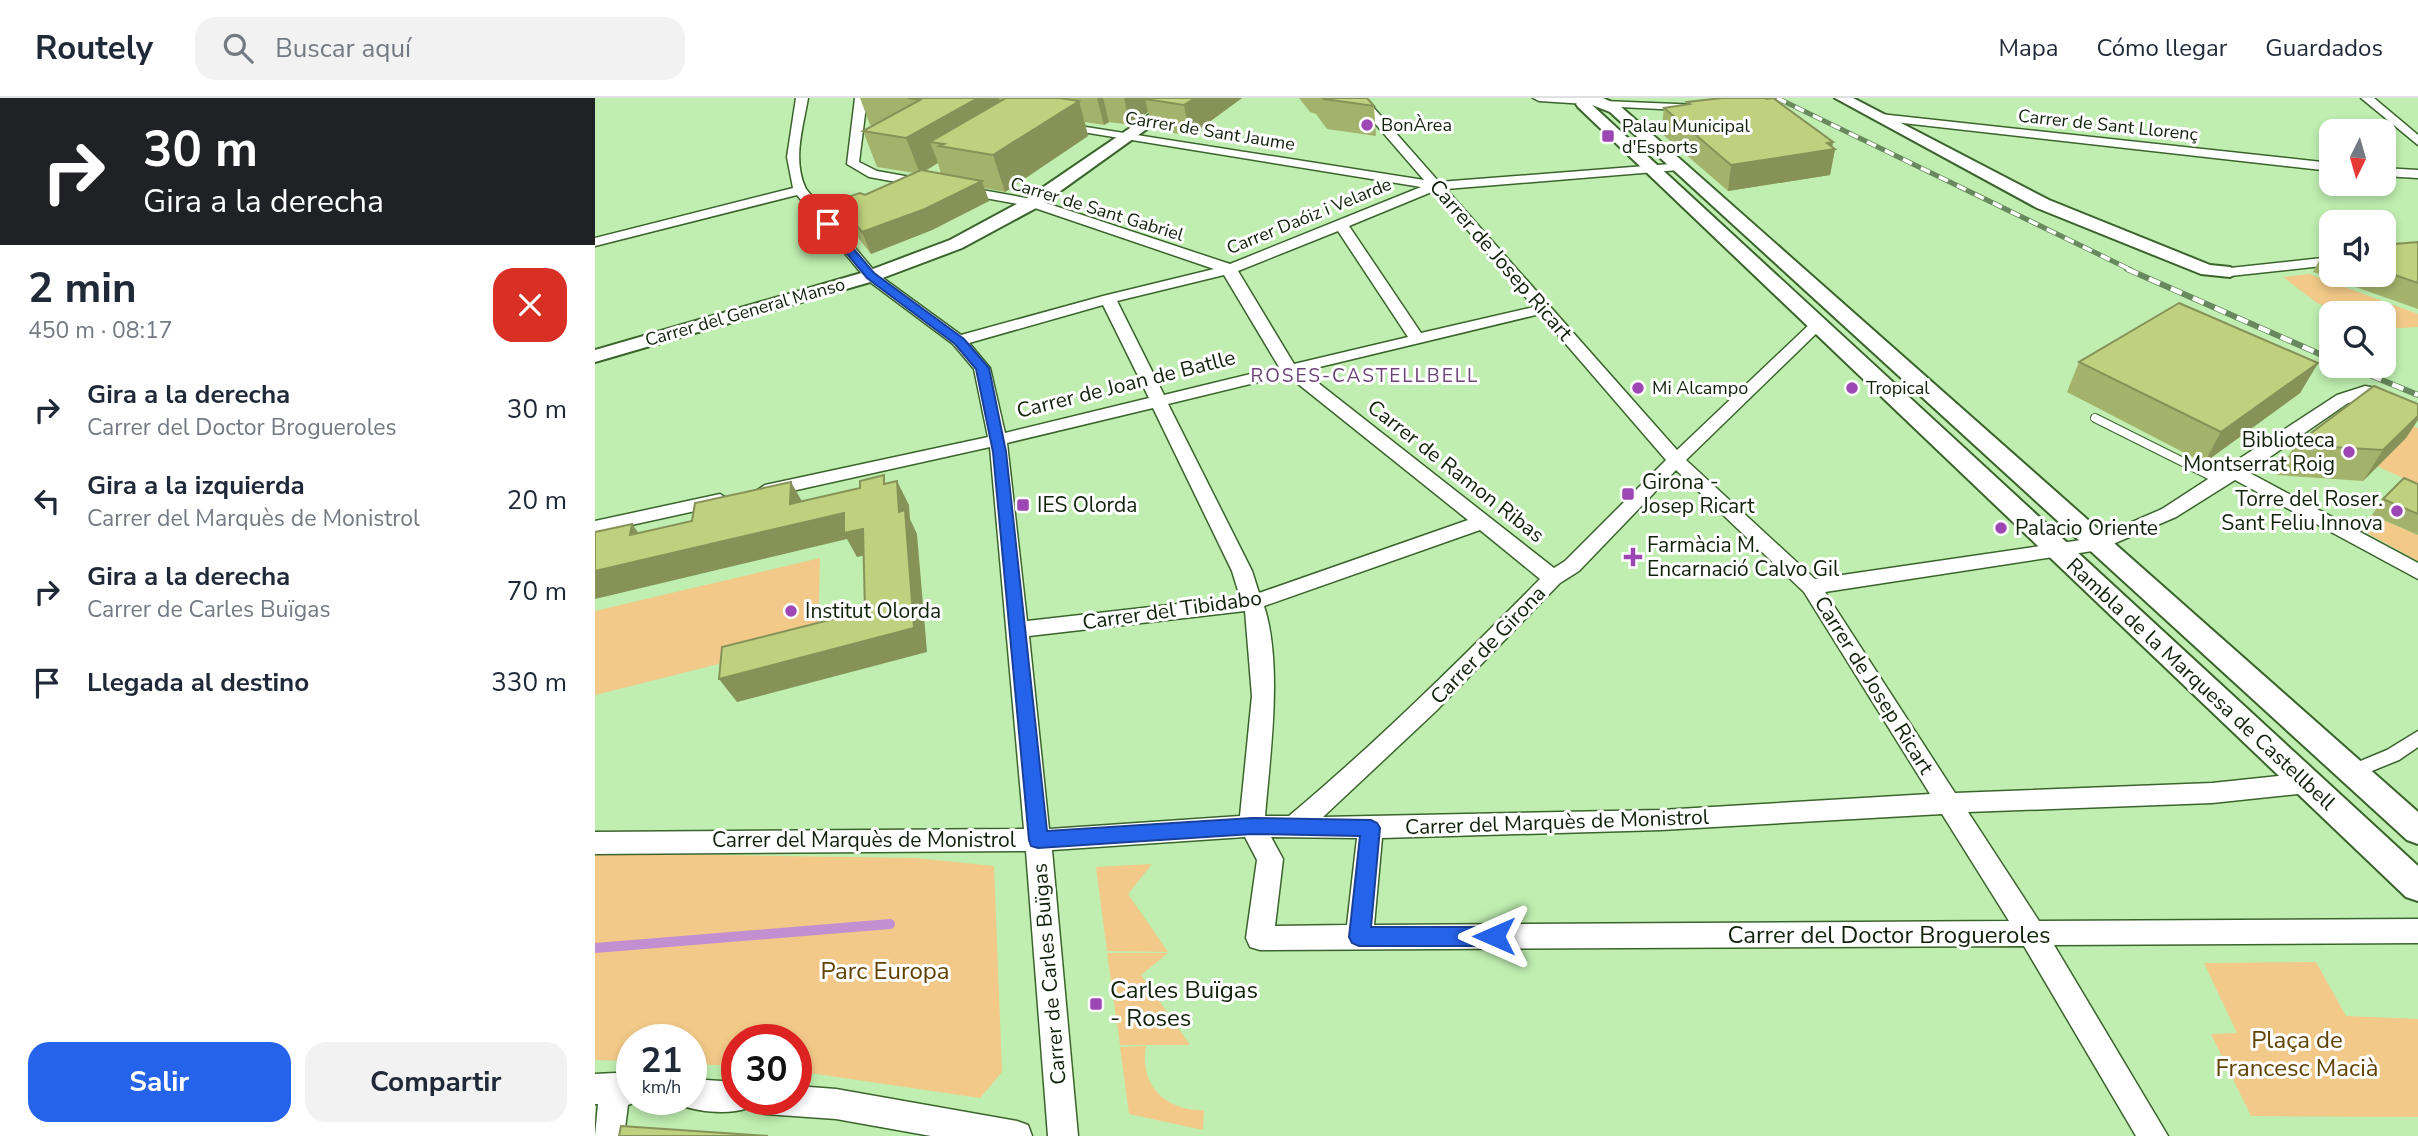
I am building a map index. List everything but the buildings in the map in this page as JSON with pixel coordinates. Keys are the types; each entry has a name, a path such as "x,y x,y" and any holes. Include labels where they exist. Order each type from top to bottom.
{"street":[{"path":"595,243 800,190 795,182 795,145 802,98"},
{"name":"Carrer de Sant Gabriel","path":"860,98 853,163 873,174 928,180 1025,201 1231,269"},
{"name":"Carrer del General Manso","path":"1123,135 1169,98"},
{"name":"Carrer del General Manso","path":"595,356 956,244 1184,98"},
{"name":"Carrer de Josep Ricart","path":"1359,98 1676,460 1811,587 2032,934 2153,1136"},
{"path":"1539,98 1719,109"},
{"path":"1842,98 2069,216 2207,270 2229,272 2319,262"},
{"path":"2367,98 2418,141"},
{"name":"Rambla de la Marquesa de Castellbell","path":"1594,102 1615,109 2418,831"},
{"name":"Rambla de la Marquesa de Castellbell","path":"1594,102 1652,169 2418,887"},
{"name":"Carrer de Sant Llorenç","path":"1880,118 2319,166"},
{"name":"Carrer de Sant Jaume","path":"1040,121 1436,186"},
{"name":"Carrer Daóiz i Velarde","path":"959,341 1108,299 1231,269 1436,186 1679,166"},
{"path":"2396,173 2418,174"},
{"path":"911,193 928,180"},
{"name":"Carrer de Carles Buïgas","path":"800,190 867,272 959,341 982,368 998,438 1038,840 1063,1136"},
{"path":"828,224 843,220"},
{"path":"1341,225 1416,337"},
{"name":"Carrer de Ramon Ribas","path":"1231,269 1231,275 1288,368 1553,578"},
{"name":"Carrer del General Manso","path":"595,346 867,272"},
{"path":"1108,299 1242,571 1258,620 1263,696 1252,826"},
{"name":"Carrer de Joan de Batlle","path":"595,527 998,438 1543,309"},
{"name":"Carrer de Girona","path":"1296,825 1344,786 1446,689 1553,578 1572,566 1676,460 1818,324"},
{"path":"1811,587 2099,544 2169,513 2228,477 2343,399 2362,393 2382,406"},
{"path":"2228,477 2418,572"},
{"name":"Carrer del Tibidabo","path":"1017,630 1252,603 1483,522"},
{"path":"2352,772 2393,755 2418,738"},
{"name":"Carrer del Marquès de Monistrol","path":"595,843 1038,840 1252,826 1371,828 1661,820 1949,803 2200,794 2308,783"},
{"name":"Carrer del Doctor Brogueroles","path":"1252,826 1270,859 1260,938 2418,931"},
{"path":"1359,937 1371,828"},
{"path":"609,1136 614,1089"},
{"path":"812,1102 836,1104 1017,1136"}],"lane":[{"path":"2095,418 2228,477"}],"green space":[{"path":"2309,274 2319,278 2319,287 2344,287 2383,301 2319,301 2319,304 2283,277"},
{"path":"2396,306 2418,314 2418,327 2396,328"},
{"path":"2383,414 2418,428 2418,485 2377,466 2405,438"},
{"path":"2372,515 2418,535 2418,561 2358,528"},
{"path":"820,558 818,639 595,695 595,611"},
{"name":"Parc Europa","path":"595,855 916,858 994,866 1002,1072 980,1098 812,1073 812,1024 721,1024 721,1065 707,1065 707,1024 616,1024 616,1061 595,1060"},
{"path":"1152,864 1128,894 1168,952 1107,951 1096,867"},
{"path":"1107,953 1168,953 1141,975 1190,1045 1120,1045"},
{"name":"Plaça de Francesc Macià","path":"2316,962 2346,1016 2418,1019 2418,1117 2251,1116 2211,1034 2237,1033 2204,963"},
{"path":"1146,1046 1145,1060 1151,1084 1167,1101 1190,1109 1204,1110 1203,1130 1129,1114 1120,1047"}],"waterway":[{"path":"595,948 890,924"}],"railway":[{"path":"1777,98 2131,270"},
{"path":"2127,269 2319,354"},
{"path":"2377,378 2418,395"}],"place":[{"name":"BonÀrea","path":"1367,125"},
{"name":"Palau Municipal d'Esports","path":"1608,136"},
{"name":"Mi Alcampo","path":"1638,388"},
{"name":"Tropical","path":"1852,388"},
{"name":"Biblioteca Montserrat Roig","path":"2349,452"},
{"name":"Girona - Josep Ricart","path":"1628,494"},
{"name":"IES Olorda","path":"1023,505"},
{"name":"Torre del Roser. Sant Feliu Innova","path":"2397,511"},
{"name":"Palacio Oriente","path":"2001,528"},
{"name":"Farmàcia M. Encarnació Calvo Gil","path":"1633,557"},
{"name":"Institut Olorda","path":"791,611"},
{"name":"Carles Buïgas - Roses","path":"1096,1004"}],"district":[{"name":"ROSES-CASTELLBELL","path":"1365,375"}],"route":[{"path":"828,224 870,276 959,341 982,368 1000,452 1038,840 1252,826 1371,828 1359,937 1494,936"}]}
